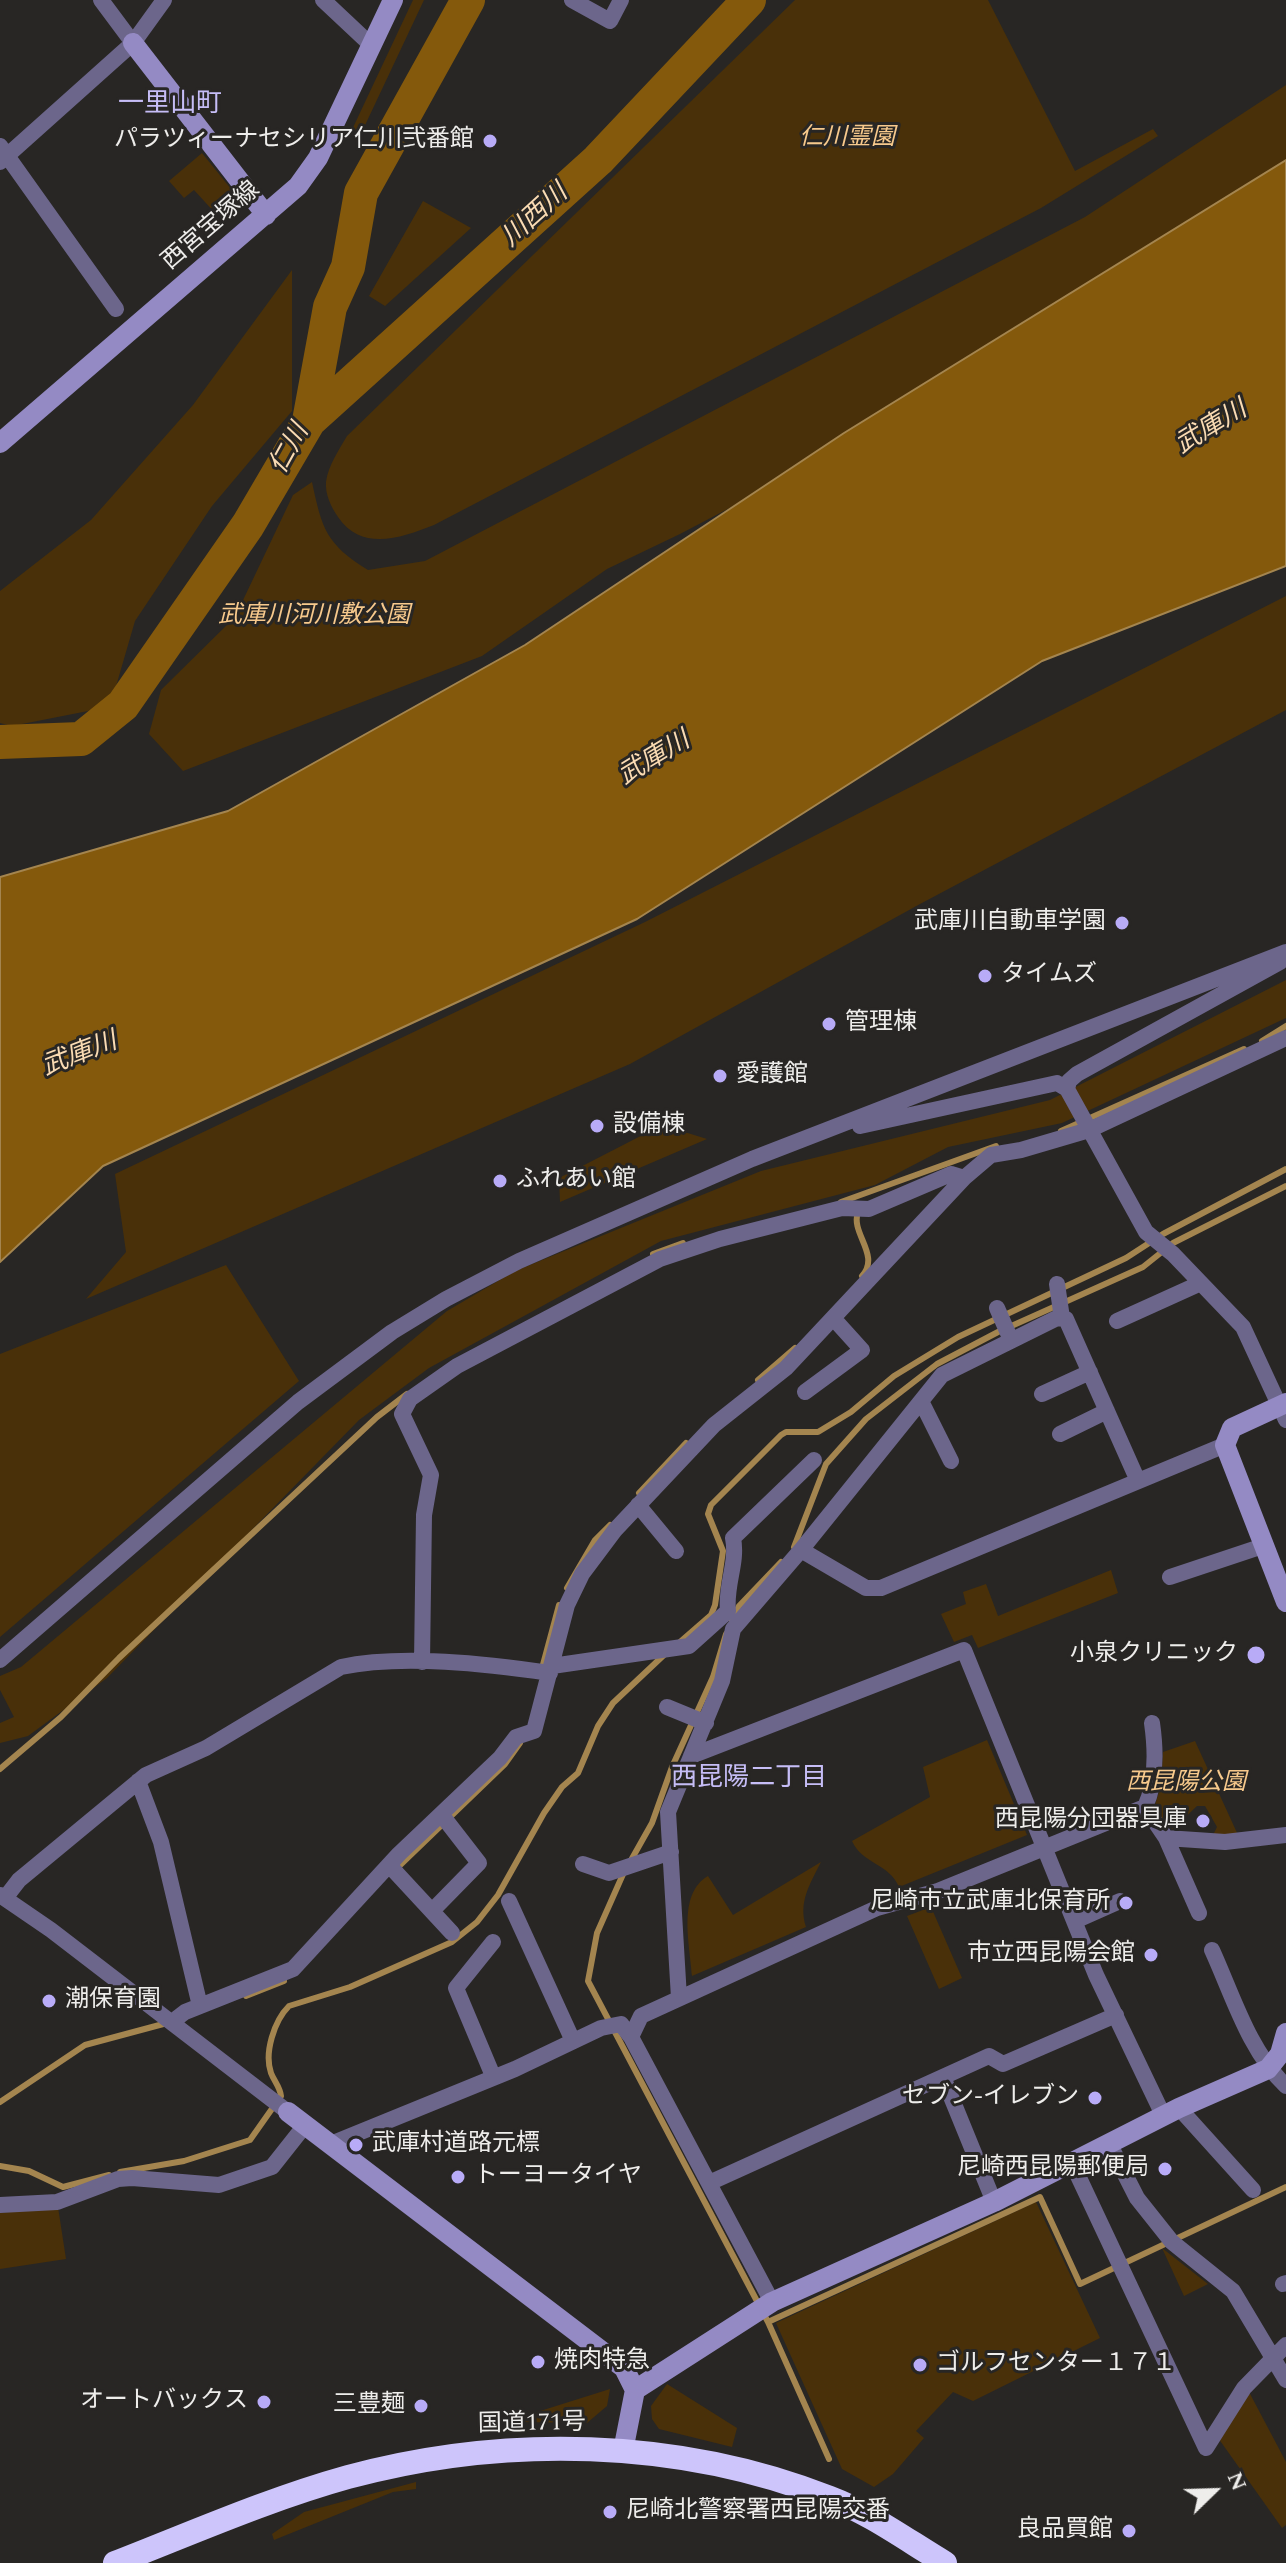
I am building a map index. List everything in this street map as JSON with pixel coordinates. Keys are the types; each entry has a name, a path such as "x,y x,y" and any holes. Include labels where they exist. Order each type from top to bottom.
{"highway":[{"name":"国道171号","path":"115,2563 319,2486 406,2463 504,2451 623,2451 724,2466 840,2502 945,2563"}],"street":[{"path":"101,0 266,215"},
{"path":"116,309 2,154 133,43 164,0"},
{"path":"323,0 371,45"},
{"name":"西宮宝塚線","path":"0,443 298,186 318,158 393,0"},
{"path":"572,0 610,21 621,0"},
{"path":"1067,1089 1069,1081 1077,1074 1272,968 1286,955"},
{"path":"0,1660 298,1402 392,1332 519,1261 752,1159 1286,955"},
{"path":"422,1662 424,1515 431,1475 402,1414 410,1399 457,1366 675,1252 842,1208 861,1208 958,1176 991,1155 1021,1150 1088,1129 1286,1038"},
{"path":"827,1130 850,1129 1057,1083 1067,1089 1146,1232 1173,1254 1243,1327 1284,1410 1232,1428 1225,1445 1286,1602"},
{"path":"181,2017 293,1969 446,1819 526,1733 567,1605 582,1574 638,1505 714,1425 786,1368 834,1319 958,1176"},
{"path":"1117,1321 1201,1283"},
{"path":"1057,1284 1062,1318"},
{"path":"997,1308 1010,1337"},
{"path":"623,2451 635,2390 624,2368 266,2095 181,2017 2,1896 138,1781 206,1748 341,1667 422,1662 546,1671 686,1646 725,1626 801,1550 950,1368 1010,1337 1062,1318 1066,1319 1138,1481"},
{"path":"805,1392 862,1350 834,1319"},
{"path":"1042,1394 1090,1372"},
{"path":"921,1401 951,1461"},
{"path":"1060,1434 1107,1411"},
{"path":"801,1550 866,1588 881,1588 1225,1445"},
{"path":"679,1998 664,1855 668,1812 702,1722 722,1681 727,1586 735,1553 733,1538 814,1460"},
{"path":"638,1505 676,1551"},
{"path":"1170,1577 1263,1546"},
{"path":"691,1756 964,1650 1043,1848 1116,2015 1172,2112 1253,2190"},
{"path":"674,1710 702,1722"},
{"path":"631,2037 641,2016 877,1908 938,1891 1145,1807 1152,1792 1156,1749 1152,1723"},
{"path":"138,1781 161,1842 181,2017"},
{"path":"1145,1807 1166,1838 1199,1913"},
{"path":"432,1911 479,1863 446,1819"},
{"path":"1166,1838 1225,1842 1286,1835"},
{"path":"583,1864 609,1873 664,1855"},
{"path":"393,1869 452,1933"},
{"path":"509,1901 573,2041"},
{"path":"1075,1921 1120,1901"},
{"path":"493,1942 456,1988 493,2076"},
{"path":"1212,1950 1228,1973 1268,2069 1286,2086"},
{"path":"709,2183 989,2056 1003,2064 1116,2015"},
{"path":"331,2144 611,2026 631,2037 772,2302"},
{"path":"635,2390 772,2302 994,2202 1172,2112 1268,2069 1280,2054 1286,2033"},
{"path":"943,2077 994,2202"},
{"path":"0,2205 57,2202 118,2179 219,2185 272,2167 306,2124"},
{"path":"1110,2145 1137,2198 1172,2242 1233,2291 1286,2380"},
{"path":"1072,2163 1206,2448 1244,2388 1286,2345"}],"green space":[{"path":"413,0 424,0 359,138 350,134"},
{"name":"仁川霊園","path":"795,0 988,0 1075,171 1153,129 1158,136 1041,208 434,525 383,539 358,535 348,528 333,509 326,487 331,464 347,436"},
{"name":"武庫川河川敷公園","path":"1286,85 1286,188 1023,354 680,534 607,569 482,656 183,771 149,734 161,690 235,617 293,495 312,482 328,534 354,561 368,570 425,561 1085,217"},
{"path":"202,153 236,195 216,214 194,190 184,198 169,181"},
{"path":"423,201 471,228 385,306 369,296"},
{"path":"292,270 292,411 212,506 135,621 112,700 88,711 12,726 0,723 0,591 91,520 193,405"},
{"path":"1286,596 1286,710 920,904 630,1064 86,1299 126,1252 115,1174 645,922"},
{"path":"1286,980 1286,1018 1062,1123 948,1147 875,1185 661,1241 429,1368 359,1420 107,1678 28,1736 0,1743 0,1723 14,1717 0,1690 0,1676 21,1667 447,1311 515,1271 761,1171 1050,1100"},
{"path":"662,1125 707,1139 560,1202 559,1178"},
{"path":"226,1265 299,1381 0,1637 0,1354"},
{"path":"1111,1570 1118,1593 978,1648 972,1635 954,1642 941,1614 966,1604 963,1592 986,1584 998,1616"},
{"path":"987,1740 1027,1835 899,1887 889,1873 862,1855 852,1841 930,1797 923,1767"},
{"name":"西昆陽公園","path":"1195,1741 1238,1835 1212,1837 1217,1827 1205,1806 1197,1806 1173,1829 1153,1811 1161,1786 1163,1752"},
{"path":"821,1862 804,1901 806,1927 692,1976 688,1921 692,1895 698,1884 708,1876 733,1915"},
{"path":"931,1907 962,1978 939,1989 907,1916"},
{"name":"ゴルフセンター１７１","path":"1036,2202 1100,2338 973,2401 953,2392 916,2431 924,2438 893,2474 874,2487 842,2469 776,2323"},
{"path":"58,2207 66,2259 0,2269 0,2213"},
{"path":"1162,2248 1208,2284 1184,2296"},
{"path":"667,2384 737,2428 732,2447 659,2429 652,2419 651,2406"},
{"path":"610,2389 607,2406 587,2423 519,2422 518,2418"},
{"path":"1248,2390 1286,2462 1286,2525 1282,2528 1216,2435"},
{"path":"416,2482 416,2489 393,2492 274,2540 272,2534 304,2512"}],"water":[{"name":"武庫川","path":"1286,160 1286,566 1042,661 637,919 103,1166 0,1262 0,877 228,811 525,645 844,433"}],"waterway":[{"name":"仁川","path":"0,742 81,739 123,705 248,525 309,421 330,307 348,267 361,193 468,0"},
{"name":"川西川","path":"309,421 598,160 749,0"},
{"path":"1262,1041 1286,1026"},
{"path":"1061,1131 1244,1049"},
{"path":"841,1202 996,1146"},
{"path":"680,1642 711,1615 715,1605 723,1551 708,1514 711,1505 781,1435 786,1432 818,1432 851,1412 894,1376 958,1337 1126,1258 1163,1234 1286,1169"},
{"path":"794,1547 826,1464 866,1419 937,1364 998,1332 1143,1267 1173,1243 1286,1186"},
{"path":"858,1212 858,1228 868,1260 862,1276"},
{"path":"653,1254 683,1243"},
{"path":"758,1380 795,1348"},
{"path":"0,1769 61,1717 119,1658 377,1417 407,1394"},
{"path":"639,1493 686,1443"},
{"path":"567,1588 595,1540 610,1525"},
{"path":"732,1620 739,1606 781,1562"},
{"path":"541,1672 559,1605"},
{"path":"630,1862 652,1823 672,1767 713,1677 726,1634"},
{"path":"120,2172 184,2161 250,2140 281,2096 271,2073 269,2056 275,2029 289,2006 350,1987 452,1942 477,1922 498,1895 544,1813 562,1787 578,1773 598,1726 613,1703 665,1654"},
{"path":"396,1869 505,1764 520,1743"},
{"path":"624,1872 597,1933 588,1981 768,2322 829,2459"},
{"path":"246,1996 284,1981"},
{"path":"0,2102 85,2045 167,2023"},
{"path":"0,2166 29,2171 63,2187 109,2175"},
{"path":"768,2322 1040,2197 1080,2284 1286,2187"}],"place":[{"name":"パラツィーナセシリア仁川弐番館","path":"490,141"},
{"name":"武庫川自動車学園","path":"1122,923"},
{"name":"タイムズ","path":"985,976"},
{"name":"管理棟","path":"829,1024"},
{"name":"愛護館","path":"720,1076"},
{"name":"設備棟","path":"597,1126"},
{"name":"ふれあい館","path":"500,1181"},
{"name":"小泉クリニック","path":"1256,1655"},
{"name":"西昆陽分団器具庫","path":"1203,1821"},
{"name":"尼崎市立武庫北保育所","path":"1126,1903"},
{"name":"市立西昆陽会館","path":"1151,1955"},
{"name":"潮保育園","path":"49,2001"},
{"name":"セブン-イレブン","path":"1095,2098"},
{"name":"武庫村道路元標","path":"356,2145"},
{"name":"尼崎西昆陽郵便局","path":"1165,2169"},
{"name":"トーヨータイヤ","path":"458,2177"},
{"name":"焼肉特急","path":"538,2362"},
{"name":"ゴルフセンター１７１","path":"920,2365"},
{"name":"オートバックス","path":"264,2402"},
{"name":"三豊麺","path":"421,2406"},
{"name":"尼崎北警察署西昆陽交番","path":"610,2512"},
{"name":"良品買館","path":"1129,2531"}],"district":[{"name":"一里山町","path":"170,106"},
{"name":"西昆陽二丁目","path":"749,1780"}]}
